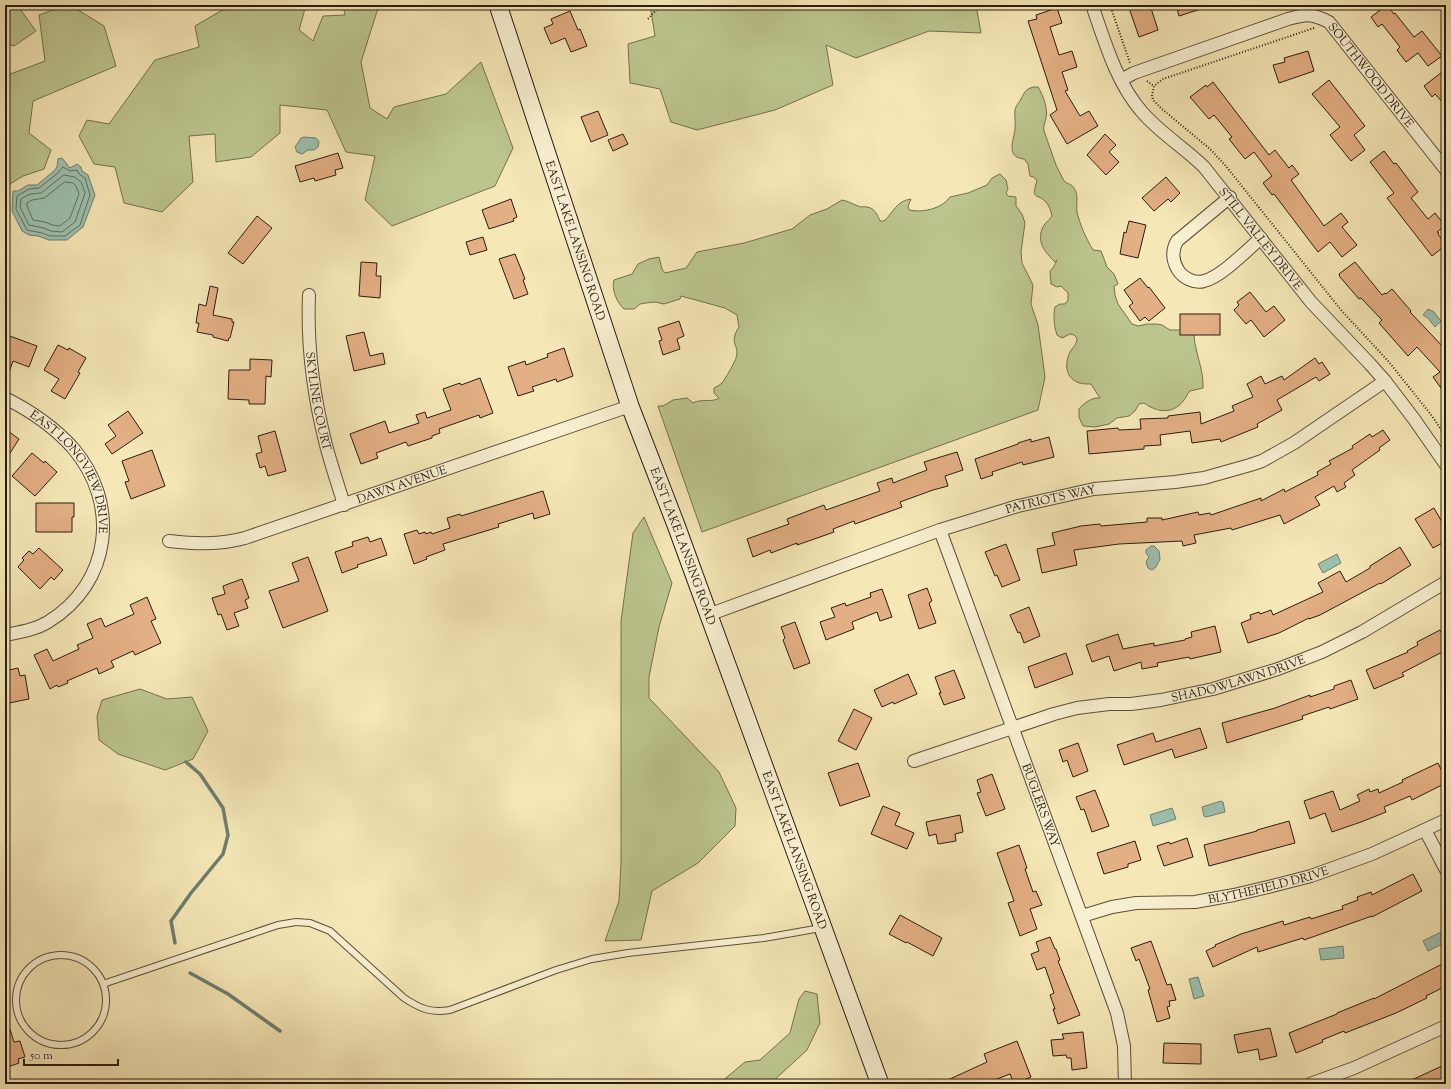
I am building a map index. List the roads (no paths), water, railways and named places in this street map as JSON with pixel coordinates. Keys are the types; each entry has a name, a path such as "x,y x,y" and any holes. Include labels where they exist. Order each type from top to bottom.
{"main road":[{"name":"EAST LAKE LANSING ROAD","path":"498,5 630,406 880,1084"}],"street":[{"name":"STILL VALLEY DRIVE","path":"1092,5 1112,62 1121,80 1142,112 1158,128 1192,155 1230,197 1311,302 1370,364 1385,382 1414,419 1446,465"},
{"name":"SOUTHWOOD DRIVE","path":"1121,80 1134,73 1288,19 1316,15 1329,22 1446,170"},
{"path":"1230,197 1177,241 1173,255 1175,265 1179,272 1195,282 1204,281 1214,277 1261,238"},
{"name":"SKYLINE COURT","path":"309,295 308,335 315,392 325,441 344,505"},
{"name":"PATRIOTS WAY","path":"708,615 940,530 1018,506 1094,489 1204,478 1262,461 1294,443 1385,382"},
{"name":"EAST LONGVIEW DRIVE","path":"5,398 22,407 48,425 73,448 96,487 103,512 103,540 97,566 73,602 47,622 27,630 5,635"},
{"name":"DAWN AVENUE","path":"169,541 197,544 231,542 344,505 630,406"},
{"name":"BUGLERS WAY","path":"940,530 1117,1014 1124,1046 1124,1084"},
{"name":"SHADOWLAWN DRIVE","path":"914,761 1077,708 1155,701 1213,689 1278,669 1322,652 1362,632 1446,582"},
{"name":"BLYTHEFIELD DRIVE","path":"1082,916 1112,906 1136,903 1195,902 1234,895 1311,876 1372,854 1446,820"},
{"path":"1425,830 1446,870"},
{"path":"1310,1084 1354,1068 1446,1026"}],"lane":[{"path":"103,984 278,925 296,922 310,923 330,931 404,998 417,1007 436,1012 450,1010 556,970 592,960 628,954 764,938 823,928"},
{"path":"53,956 68,956 83,961 95,971 103,984 106,998 104,1012 101,1019 89,1036 76,1043 63,1045 49,1044 36,1038 26,1028 19,1016 16,1000 18,985 26,971 38,961 53,956"}],"water":[{"path":"301,138 316,138 319,142 318,147 314,150 308,150 302,154 297,152 295,147"},
{"path":"62,158 70,168 77,164 81,167 82,171 88,175 95,195 83,227 67,240 49,240 38,236 29,235 22,231 12,211 13,191 18,191 28,185 37,185 55,170 58,159"},
{"path":"1428,309 1434,312 1441,321 1435,327 1428,318 1423,315"},
{"path":"1151,546 1154,546 1159,551 1160,559 1156,567 1152,570 1148,568 1146,562 1149,557 1146,550"},
{"path":"1337,554 1341,563 1323,573 1318,564"},
{"path":"1221,801 1223,802 1225,812 1206,817 1204,816 1202,807"},
{"path":"1172,808 1176,819 1153,826 1150,815"},
{"path":"1443,931 1446,936 1446,942 1428,951 1423,941"},
{"path":"1343,946 1344,958 1321,960 1319,949"},
{"path":"1198,977 1204,996 1194,999 1189,979"}],"waterway":[{"path":"175,943 171,921 191,893 223,854 228,835 223,808 200,774 186,762"},
{"path":"190,973 228,994 280,1031"}]}
